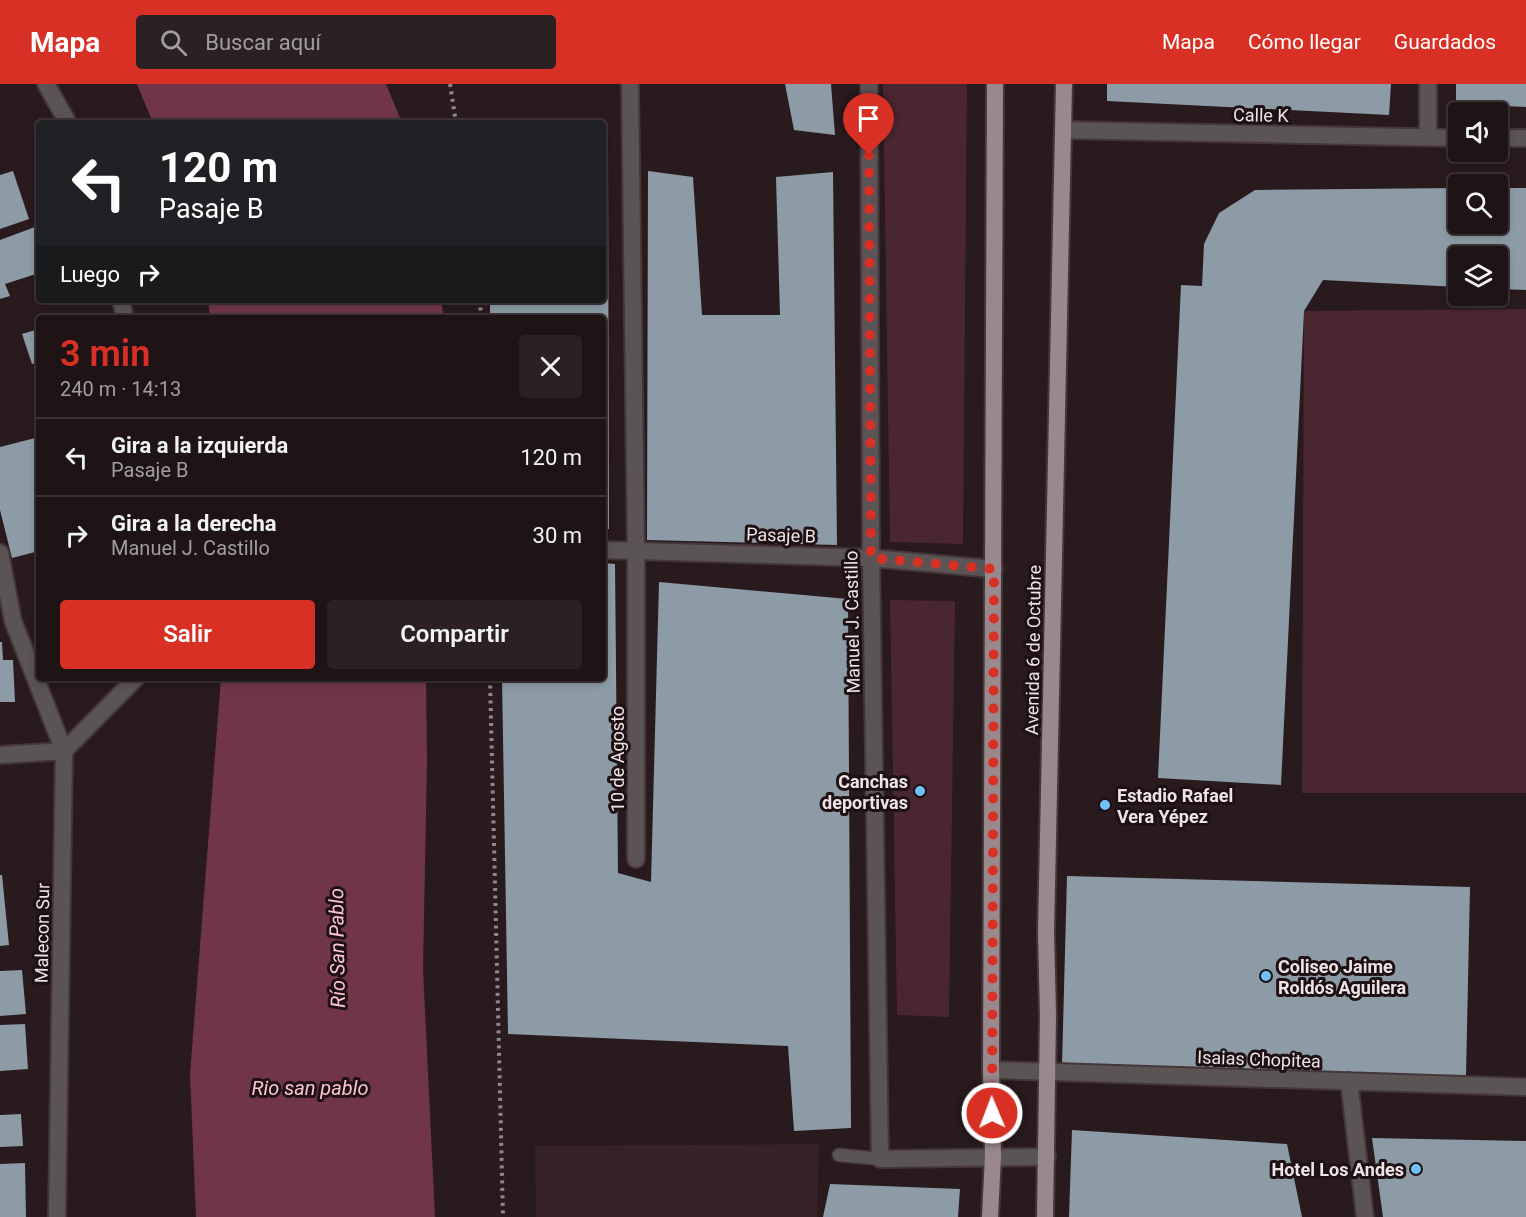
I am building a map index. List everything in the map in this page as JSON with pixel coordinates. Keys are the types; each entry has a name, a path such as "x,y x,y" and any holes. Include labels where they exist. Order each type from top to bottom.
{"main road":[{"path":"990,1217 993,1156 991,1070 995,84"},
{"name":"Avenida 6 de Octubre","path":"1045,1217 1046,920 1064,84"}],"street":[{"path":"46,84 66,120"},
{"name":"10 de Agosto","path":"630,84 636,550 636,859"},
{"name":"Manuel J. Castillo","path":"869,84 871,558 880,1159"},
{"path":"1428,84 1428,137"},
{"name":"Calle K","path":"1063,130 1448,138"},
{"path":"1508,138 1526,138"},
{"name":"Pasaje B","path":"606,550 871,558 994,569"},
{"path":"0,552 14,621 36,678"},
{"path":"37,681 64,751"},
{"path":"0,755 64,751 132,681"},
{"name":"Malecon Sur","path":"57,1217 64,751"},
{"name":"Isaias Chopitea","path":"991,1070 1526,1087"},
{"path":"1349,1081 1365,1217"},
{"path":"880,1159 1047,1157"}],"lane":[{"path":"839,1155 880,1159"}],"path":[{"path":"450,84 456,120"},
{"path":"490,681 503,1217"}],"shaded area":[{"path":"883,84 967,84 963,544 890,542"},
{"path":"1526,309 1526,793 1302,793 1304,311"},
{"path":"890,600 955,601 949,1017 897,1015"},
{"path":"819,1144 817,1217 536,1217 535,1146"}],"water":[{"path":"137,84 386,84 401,120 152,120"},
{"path":"208,303 442,303 444,315 210,315"},
{"name":"Rio san pablo","path":"221,681 426,681 427,761 423,970 435,1217 196,1217 190,1074"}],"building":[{"path":"785,84 831,84 835,135 794,130"},
{"path":"1107,84 1391,84 1389,115 1107,101"},
{"path":"1456,84 1526,84 1526,107 1508,106 1508,102 1456,102"},
{"path":"606,151 608,151 609,529 606,529 606,315 490,315 490,303 606,303"},
{"path":"13,171 29,219 0,229 0,175"},
{"path":"648,171 693,177 702,315 780,315 776,177 833,172 837,545 647,540"},
{"name":"Estadio Rafael Vera Yépez","path":"1448,188 1448,234 1508,234 1508,188 1526,188 1526,290 1508,289 1508,246 1448,246 1448,286 1323,280 1304,311 1281,785 1158,778 1181,285 1202,286 1204,244 1219,213 1255,190"},
{"path":"35,227 36,230 36,274 5,284 10,296 0,299 0,240"},
{"path":"36,330 36,363 32,364 22,334"},
{"path":"36,438 36,552 12,558 0,510 0,447"},
{"path":"606,563 615,564 618,873 651,882 659,582 848,599 851,1128 794,1131 788,1046 508,1034 502,681 606,681"},
{"path":"0,642 2,642 3,660 13,660 15,702 0,702"},
{"path":"0,875 2,875 9,945 0,946"},
{"name":"Coliseo Jaime Roldós Aguilera","path":"1067,876 1470,887 1466,1076 1062,1065"},
{"path":"22,970 26,1014 0,1016 0,971"},
{"path":"25,1024 28,1069 0,1071 0,1025"},
{"path":"21,1114 23,1146 0,1147 0,1115"},
{"path":"1072,1130 1287,1144 1302,1217 1069,1217"},
{"path":"1372,1138 1526,1141 1526,1217 1383,1217"},
{"path":"25,1163 26,1217 0,1217 0,1164"},
{"path":"830,1184 960,1189 958,1217 823,1217"}],"place":[{"name":"Canchas deportivas","path":"920,791"},
{"name":"Estadio Rafael Vera Yépez","path":"1105,805"},
{"name":"Coliseo Jaime Roldós Aguilera","path":"1266,976"},
{"name":"Hotel Los Andes","path":"1416,1169"}],"route":[{"path":"869,155 871,558 994,569 992,1113"}],"water label":[{"name":"Río San Pablo","path":"337,948"}]}
